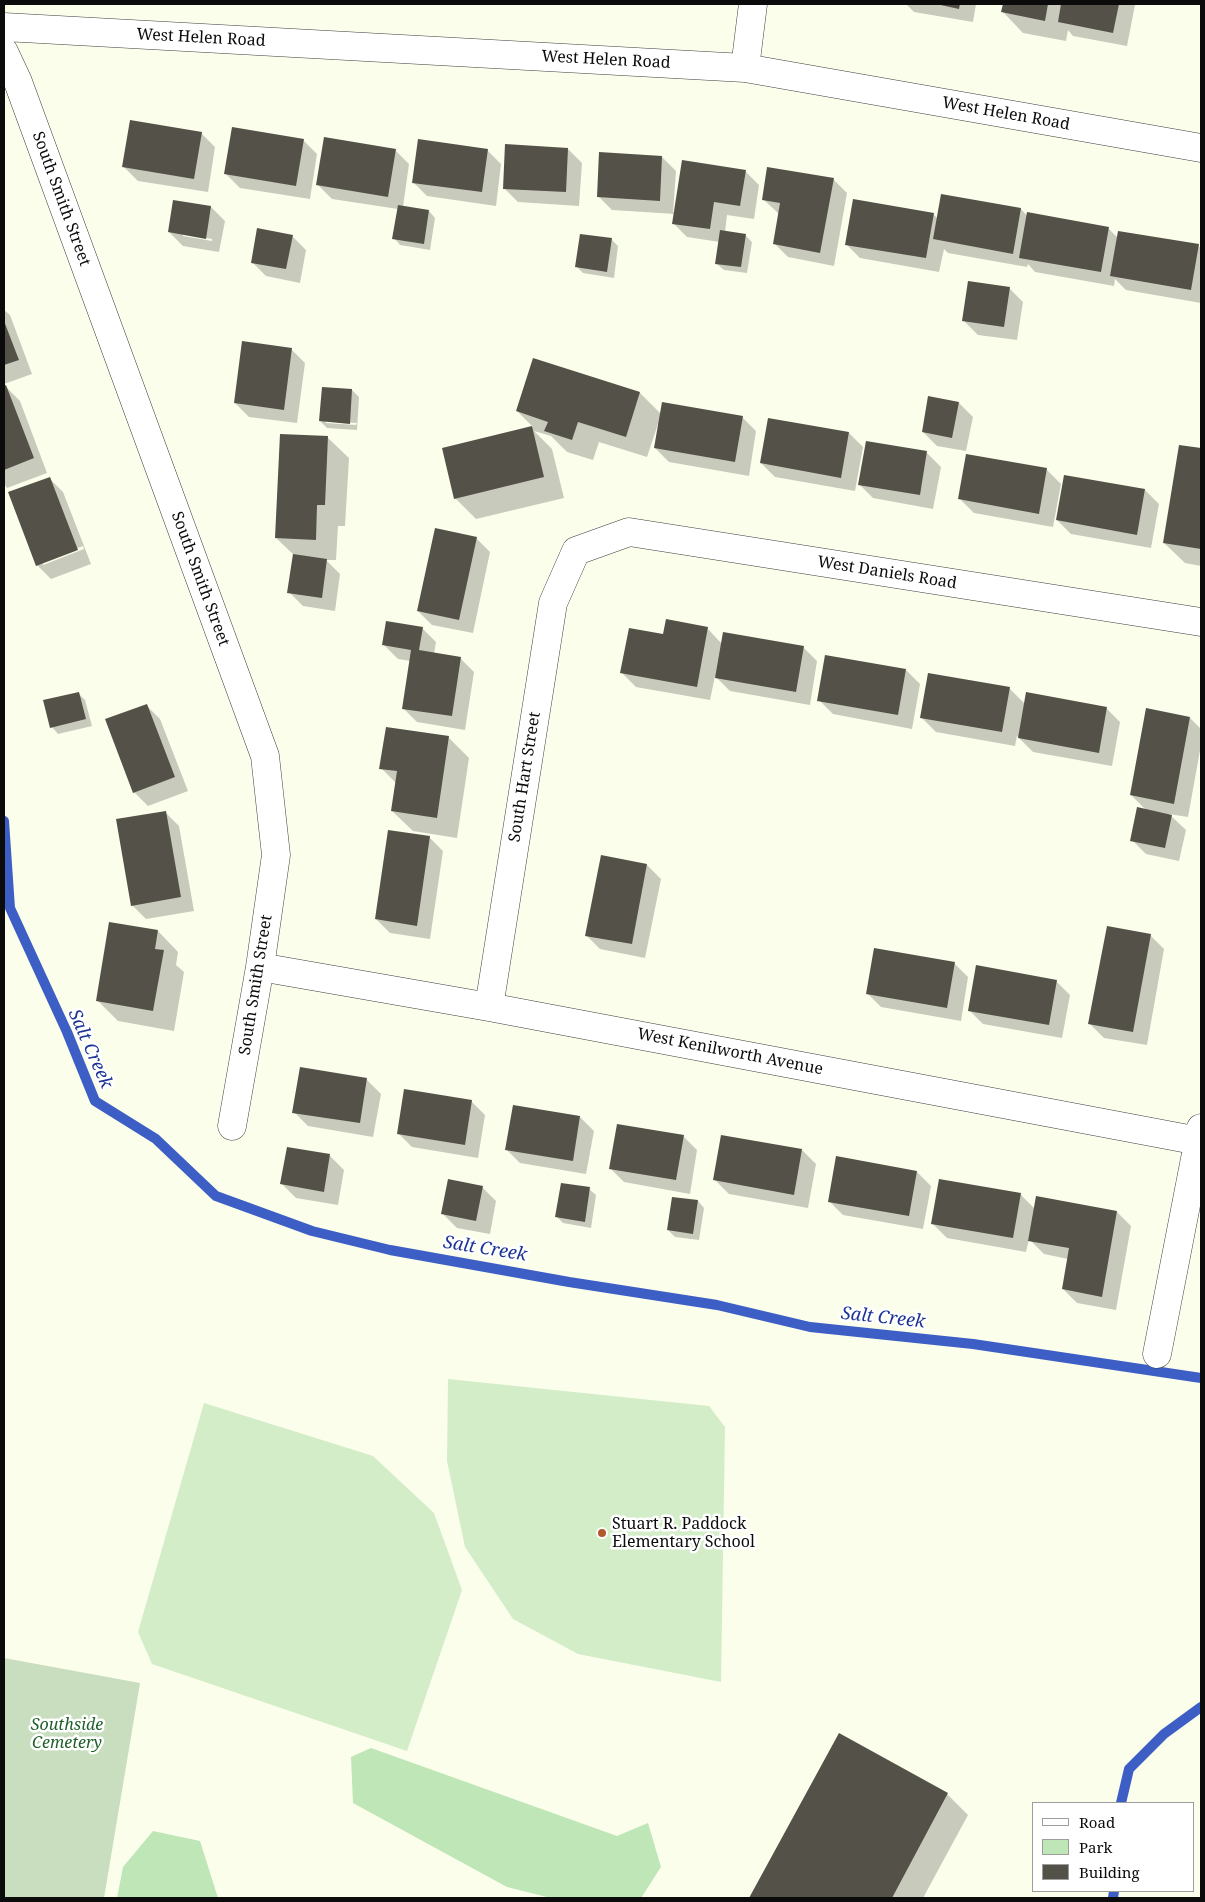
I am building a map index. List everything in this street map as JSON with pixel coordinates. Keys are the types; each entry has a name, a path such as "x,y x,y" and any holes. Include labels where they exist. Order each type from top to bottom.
{"street":[{"path":"745,68 753,4"},
{"name":"West Helen Road","path":"4,27 745,68 1201,148"},
{"name":"South Smith Street","path":"4,52 18,82 265,756 276,855 260,967 232,1126"},
{"name":"West Daniels Road","path":"576,551 628,532 1201,622"},
{"name":"South Hart Street","path":"489,1007 553,603 576,551"},
{"name":"West Kenilworth Avenue","path":"260,967 1200,1135"},
{"path":"1157,1354 1200,1135"}],"green space":[{"path":"448,1379 709,1406 725,1427 721,1682 578,1654 513,1619 465,1547 447,1461"},
{"path":"204,1403 373,1456 434,1513 462,1590 407,1751 152,1664 138,1632"},
{"name":"Southside Cemetery","path":"4,1658 140,1683 104,1898 4,1898"},
{"path":"371,1748 617,1836 648,1823 661,1867 641,1898 551,1898 507,1887 353,1803 351,1757"},
{"path":"153,1831 200,1841 218,1898 117,1898 123,1867"}],"building":[{"path":"936,4 960,4 959,9"},
{"path":"1003,4 1048,4 1045,21 1001,12"},
{"path":"1061,4 1119,4 1113,33 1058,22"},
{"path":"130,120 202,132 194,179 122,167"},
{"path":"232,127 304,139 296,186 224,174"},
{"path":"324,137 396,149 388,197 316,185"},
{"path":"418,139 488,149 482,192 412,183"},
{"path":"505,144 568,148 566,192 503,189"},
{"path":"599,152 662,156 660,201 597,197"},
{"path":"682,160 746,170 740,206 714,202 710,229 672,224"},
{"path":"767,167 834,178 820,253 773,244 780,203 762,200"},
{"path":"941,194 1021,208 1013,254 933,239"},
{"path":"853,199 934,213 926,258 845,245"},
{"path":"173,200 211,206 206,239 168,232"},
{"path":"398,205 429,210 424,244 392,239"},
{"path":"1027,212 1109,227 1101,272 1019,258"},
{"path":"257,228 293,235 286,269 251,263"},
{"path":"720,230 746,234 741,267 715,264"},
{"path":"1118,231 1199,244 1191,290 1110,276"},
{"path":"580,234 612,238 607,272 575,267"},
{"path":"968,281 1010,287 1004,327 962,321"},
{"path":"4,321 19,360 4,365"},
{"path":"242,341 292,348 284,410 234,403"},
{"path":"533,358 640,392 626,437 578,422 572,440 544,431 548,422 516,411"},
{"path":"6,385 34,458 4,470 4,386"},
{"path":"322,387 352,389 350,424 319,421"},
{"path":"928,396 959,402 952,438 922,432"},
{"path":"662,402 743,416 735,462 654,448"},
{"path":"768,418 849,432 841,478 760,463"},
{"path":"532,426 544,477 454,499 442,448"},
{"path":"280,434 328,436 325,505 317,505 316,540 275,538"},
{"path":"866,441 927,451 920,495 858,485"},
{"path":"1179,445 1201,448 1201,549 1163,543"},
{"path":"966,454 1047,468 1039,514 958,499"},
{"path":"1064,475 1145,489 1137,535 1056,520"},
{"path":"50,477 78,550 36,566 8,492"},
{"path":"435,528 477,537 459,620 417,611"},
{"path":"293,554 327,559 322,598 287,593"},
{"path":"666,619 708,627 697,687 620,673 629,628 663,634"},
{"path":"386,621 423,627 419,650 461,657 452,716 402,709 411,650 382,645"},
{"path":"723,632 804,646 796,692 715,678"},
{"path":"825,655 906,669 898,715 817,701"},
{"path":"928,673 1010,687 1002,732 920,718"},
{"path":"79,692 86,719 50,728 43,700"},
{"path":"1026,692 1107,707 1099,753 1018,738"},
{"path":"147,704 175,777 133,793 105,719"},
{"path":"1146,708 1190,717 1174,804 1130,795"},
{"path":"386,727 449,736 437,818 391,811 397,771 379,769"},
{"path":"1137,807 1172,815 1165,848 1130,841"},
{"path":"166,811 181,897 131,906 116,819"},
{"path":"388,830 430,836 417,926 375,919"},
{"path":"601,855 647,864 632,944 585,936"},
{"path":"109,922 158,930 155,949 164,950 153,1011 96,1001"},
{"path":"1107,926 1151,934 1133,1032 1088,1024"},
{"path":"874,948 955,962 947,1008 866,994"},
{"path":"976,965 1057,980 1049,1025 968,1011"},
{"path":"300,1067 367,1078 360,1123 292,1113"},
{"path":"404,1089 472,1100 465,1145 397,1134"},
{"path":"513,1105 580,1116 573,1161 505,1150"},
{"path":"617,1124 684,1135 676,1180 609,1169"},
{"path":"721,1135 802,1149 794,1195 713,1180"},
{"path":"287,1147 330,1154 324,1192 280,1184"},
{"path":"836,1156 917,1171 909,1216 828,1202"},
{"path":"448,1179 483,1186 476,1221 441,1214"},
{"path":"939,1179 1021,1193 1013,1238 931,1224"},
{"path":"561,1183 590,1187 585,1222 555,1217"},
{"path":"1036,1196 1117,1211 1102,1297 1062,1289 1069,1248 1028,1241"},
{"path":"672,1197 698,1200 693,1234 667,1230"},
{"path":"839,1733 948,1793 892,1898 749,1898"}],"waterway":[{"name":"Salt Creek","path":"4,821 10,908 67,1032 95,1101 156,1139 216,1196 312,1231 390,1250 569,1282 717,1305 810,1327 973,1344 1201,1378"},
{"name":"Salt Creek","path":"1121,1802 1129,1769 1164,1734 1201,1707"},
{"name":"Salt Creek","path":"1113,1898 1114,1892"}],"place":[{"name":"Stuart R. Paddock Elementary School","path":"602,1533"}]}
